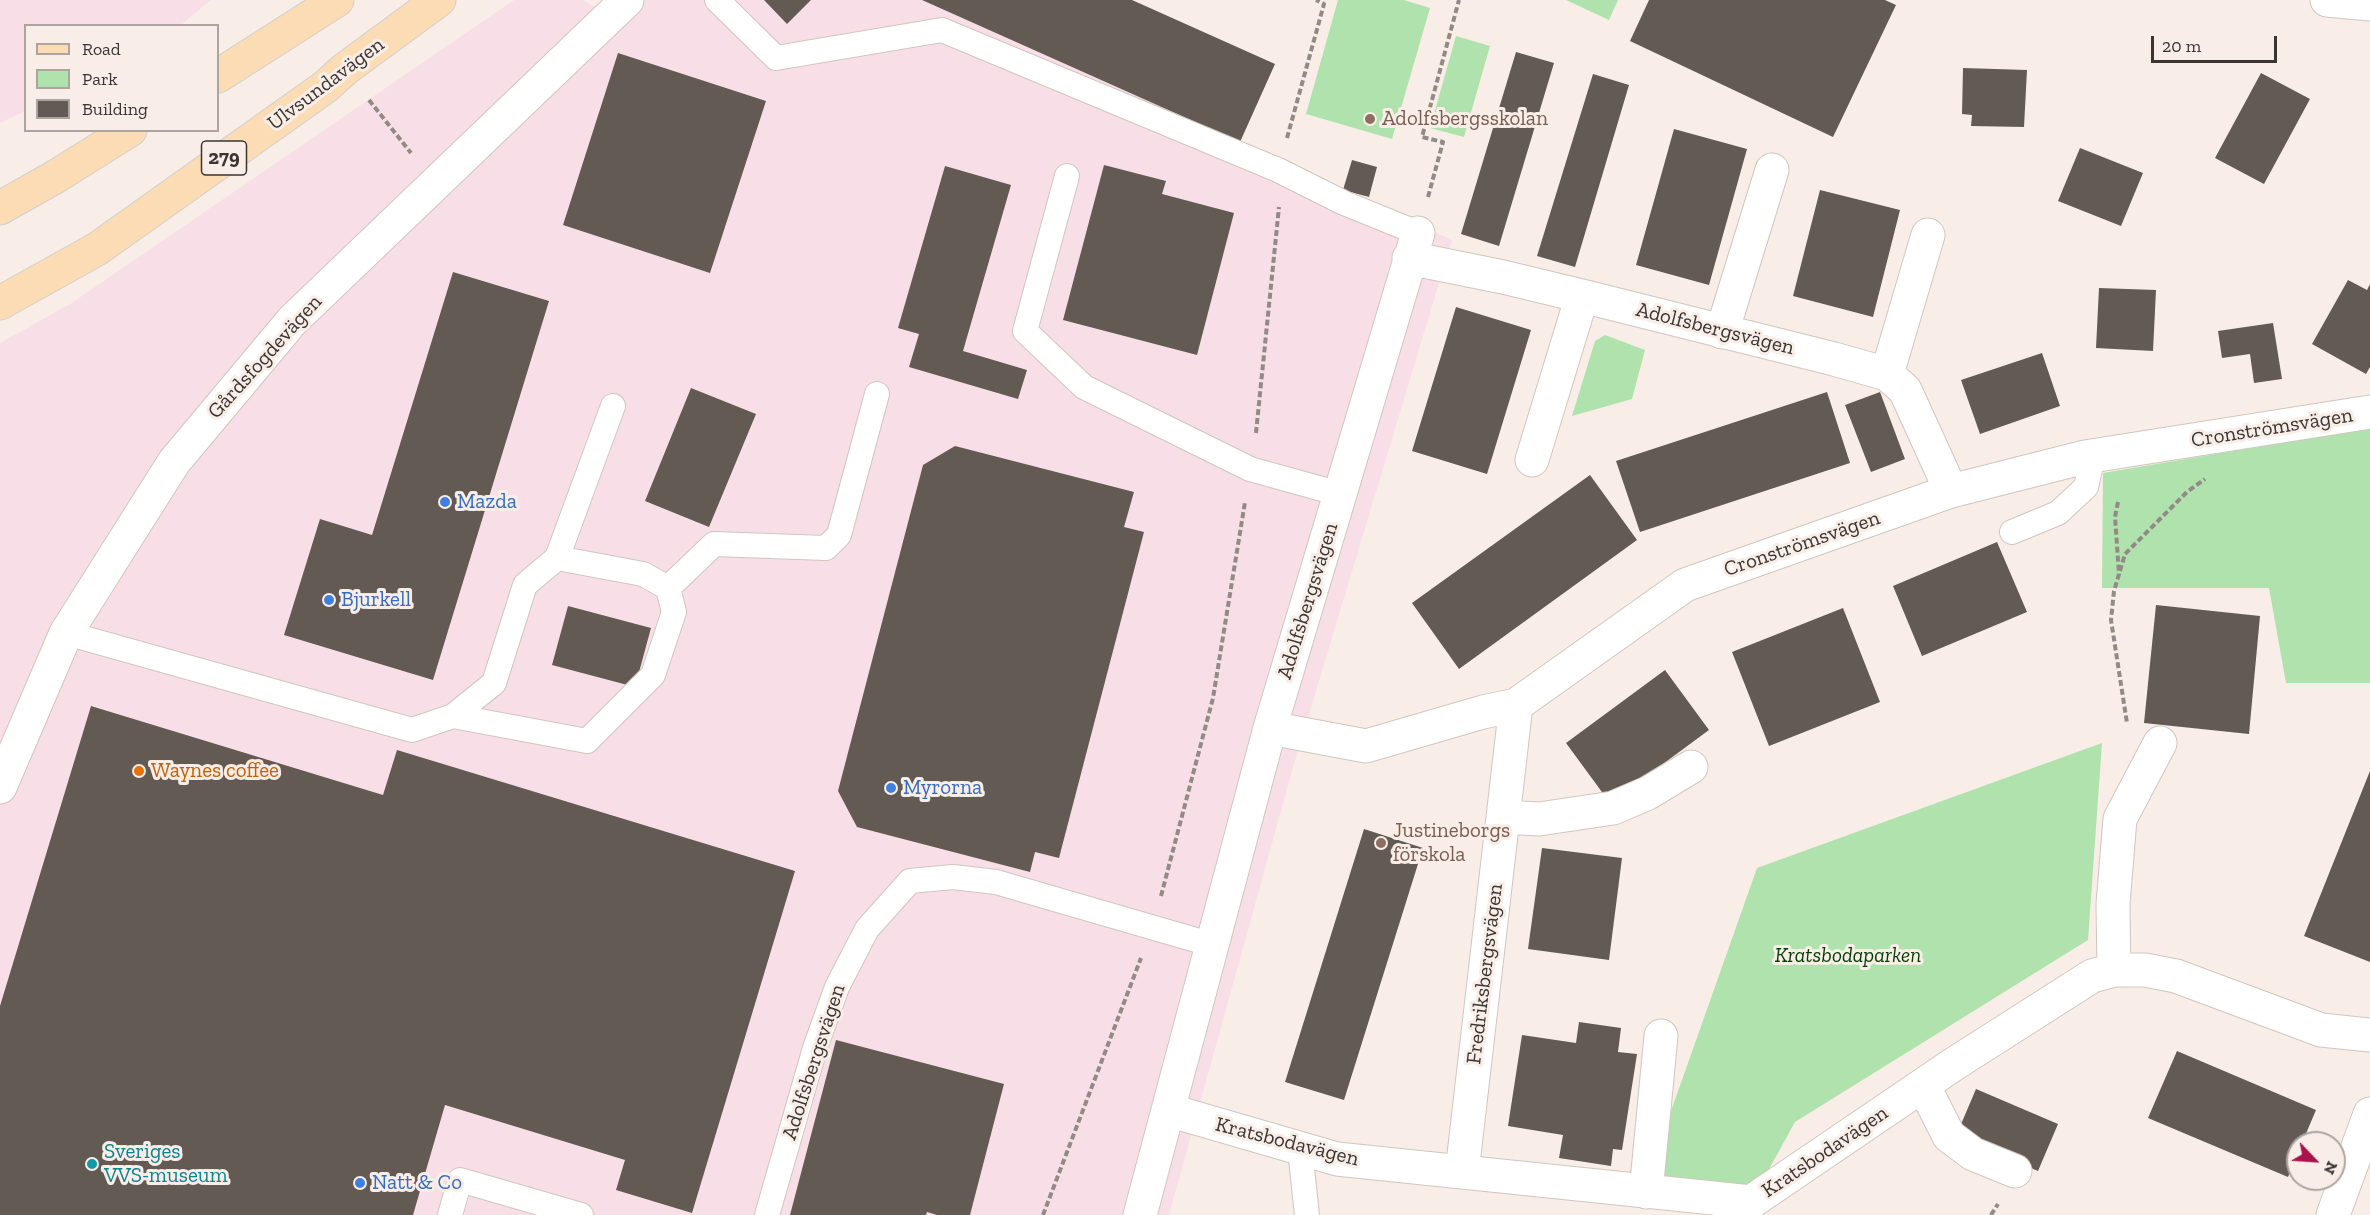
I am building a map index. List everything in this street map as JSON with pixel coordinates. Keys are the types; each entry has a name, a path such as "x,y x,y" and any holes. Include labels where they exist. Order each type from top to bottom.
{"main road":[{"path":"219,75 337,0"},
{"name":"Ulvsundavägen","path":"0,303 97,249 325,87 345,69 440,0"},
{"path":"0,208 127,132"}],"street":[{"name":"Gårdsfogdevägen","path":"0,788 66,633 174,462 292,321 627,0"},
{"path":"2327,0 2370,4"},
{"path":"1722,332 1772,170"},
{"path":"1928,235 1887,374 1905,390 1951,491"},
{"name":"Adolfsbergsvägen","path":"1140,1215 1270,728 1414,246 1503,277 1887,374"},
{"path":"1532,460 1582,296"},
{"name":"Cronströmsvägen","path":"1270,728 1366,746 1516,705 1685,585 1951,491 2093,456 2370,412"},
{"name":"Fredriksbergsvägen","path":"1462,1172 1516,705"},
{"path":"2114,970 2113,904 2120,819 2160,743"},
{"path":"1504,817 1539,819 1613,808 1648,793 1691,767"},
{"name":"Kratsbodavägen","path":"1168,1110 1337,1160 1462,1172 1633,1199 1751,1209 1923,1085 2092,976 2114,970 2145,970 2176,976 2321,1029 2370,1035"},
{"path":"1633,1199 1661,1035"},
{"path":"1923,1085 1949,1136 1973,1154 2015,1171"},
{"path":"2333,1215 2370,1114"}],"lane":[{"path":"717,0 776,58 942,30 1278,170 1344,203 1414,246"},
{"path":"1067,176 1025,331 1084,387 1250,469 1340,494"},
{"path":"668,588 714,544 826,548 839,535 877,394"},
{"path":"66,633 412,730 453,716 494,683 525,585 557,558 613,406"},
{"path":"2012,532 2058,513 2086,487 2093,456"},
{"path":"453,716 587,741 653,675 674,612 668,588 643,574 557,558"},
{"name":"Adolfsbergsvägen","path":"767,1215 815,1048 837,987 867,928 910,881 953,877 996,882 1213,945"},
{"path":"1300,1150 1307,1215"},
{"path":"450,1215 460,1180 581,1215"}],"path":[{"path":"1043,1215 1152,928 1213,699 1261,397 1279,208 1278,170 1325,2 1316,0"},
{"path":"1414,246 1443,142 1422,136 1459,0"},
{"path":"367,97 435,184"},
{"path":"2140,778 2128,744 2126,707 2111,620 2114,591 2125,554 2187,492 2208,477 2216,437"},
{"path":"2119,574 2115,517 2127,450"}],"shaded area":[{"path":"0,0 211,0 182,24 24,24 24,111 0,123"},
{"path":"514,0 583,0 619,21 643,0 1132,0 1275,64 1240,142 1452,240 1294,764 1169,1215 0,1215 0,343 70,304"}],"green space":[{"path":"1338,0 1404,0 1430,8 1392,139 1306,114"},
{"path":"1566,0 1618,0 1609,20"},
{"path":"1456,36 1490,46 1464,137 1430,128"},
{"path":"1605,335 1645,350 1632,399 1572,416 1595,341"},
{"path":"2370,428 2370,683 2286,683 2269,588 2102,588 2103,473"},
{"name":"Kratsbodaparken","path":"2102,743 2088,940 1795,1122 1757,1191 1648,1176 1757,868"}],"building":[{"path":"764,0 811,0 787,24"},
{"path":"922,0 1132,0 1275,64 1240,142"},
{"path":"1649,0 1885,0 1896,5 1833,137 1630,41"},
{"path":"1516,52 1554,63 1499,246 1461,234"},
{"path":"618,53 766,101 710,273 563,225"},
{"path":"1963,68 2027,70 2024,127 1971,126 1972,115 1962,114"},
{"path":"2261,73 2310,99 2264,184 2215,158"},
{"path":"1593,74 1629,85 1575,267 1537,256"},
{"path":"1674,129 1747,149 1709,285 1636,265"},
{"path":"2080,148 2143,173 2121,226 2058,201"},
{"path":"1352,160 1377,167 1369,197 1343,190"},
{"path":"1104,165 1166,181 1162,194 1234,213 1197,355 1063,320"},
{"path":"945,166 1011,185 963,351 1027,370 1018,399 909,367 919,334 898,328"},
{"path":"1820,190 1900,210 1873,317 1793,296"},
{"path":"453,272 549,301 433,680 284,635 320,519 372,535"},
{"path":"2348,280 2367,290 2370,284 2370,367 2366,374 2312,344"},
{"path":"2099,288 2156,290 2153,351 2096,348"},
{"path":"1456,307 1531,330 1487,474 1412,451"},
{"path":"2273,323 2282,379 2254,383 2250,354 2222,358 2218,331"},
{"path":"2042,353 2060,406 1980,434 1961,380"},
{"path":"691,388 756,414 709,527 645,501"},
{"path":"1827,392 1850,463 1640,532 1616,461"},
{"path":"1880,392 1905,459 1871,472 1845,405"},
{"path":"955,446 1134,492 1124,527 1144,532 1059,858 1035,852 1030,872 857,827 838,791 923,465"},
{"path":"1590,475 1637,540 1459,669 1412,603"},
{"path":"1997,542 2027,612 1922,656 1893,586"},
{"path":"2156,605 2260,616 2249,734 2144,723"},
{"path":"568,606 651,628 635,687 552,665"},
{"path":"1843,608 1880,702 1769,746 1732,652"},
{"path":"1665,670 1709,730 1610,803 1566,743"},
{"path":"91,706 383,795 397,750 795,871 692,1213 616,1190 625,1160 445,1105 413,1215 0,1215 0,1006"},
{"path":"2370,771 2370,962 2304,936"},
{"path":"1364,829 1423,848 1344,1100 1285,1082"},
{"path":"1542,848 1622,858 1609,960 1528,949"},
{"path":"1579,1022 1621,1028 1618,1052 1637,1054 1622,1150 1613,1149 1611,1166 1559,1158 1563,1135 1508,1126 1522,1035 1576,1043"},
{"path":"836,1040 1004,1084 970,1215 937,1215 927,1212 926,1215 790,1215"},
{"path":"2177,1051 2316,1110 2307,1131 2286,1131 2286,1176 2148,1118"},
{"path":"1976,1089 2058,1124 2038,1171 1956,1136"}],"place":[{"name":"Adolfsbergsskolan","path":"1370,119"},
{"name":"Mazda","path":"445,502"},
{"name":"Bjurkell","path":"329,600"},
{"name":"Waynes coffee","path":"139,771"},
{"name":"Myrorna","path":"891,788"},
{"name":"Justineborgs förskola","path":"1381,843"},
{"name":"Sveriges VVS-museum","path":"92,1164"},
{"name":"Natt & Co","path":"360,1183"}]}
